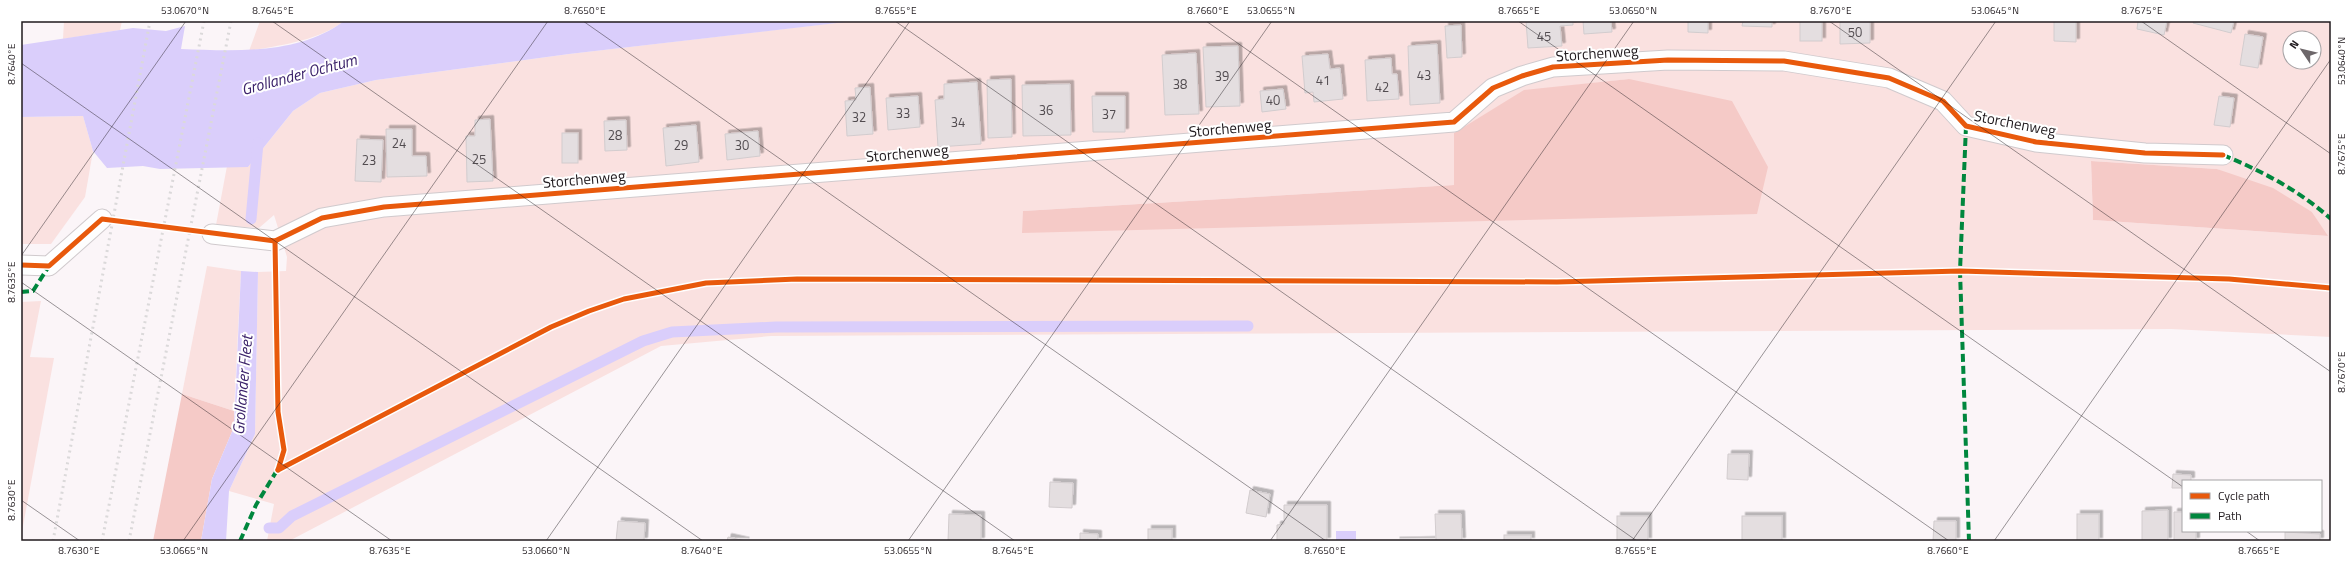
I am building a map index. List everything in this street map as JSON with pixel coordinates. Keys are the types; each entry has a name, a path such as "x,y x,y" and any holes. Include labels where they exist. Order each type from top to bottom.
{"lane":[{"name":"Storchenweg","path":"212,234 275,241 322,218 384,207 1454,122 1493,88 1553,67 1668,60 1784,61 1889,78 1943,101 1966,126 2036,142 2145,153 2223,155"},
{"path":"21,265 49,266 102,219"}],"shaded area":[{"path":"64,21 122,21 120,30 63,39"},
{"path":"260,21 344,21 334,28 311,38 249,51"},
{"path":"852,21 2331,21 2331,337 2171,329 771,336 661,346 289,541 267,541 274,504 229,491 255,434 258,272 286,271 287,257 274,215 259,228 216,225 227,166 248,167 293,111 320,93 376,80 569,54","holes":["1629,79 1756,214 1023,211 1454,185 1454,133 1524,91","2091,161 2217,169 2312,212 2327,236 2093,220"]},
{"path":"1629,79 1732,101 1768,167 1757,214 1022,233 1023,211 1454,185 1454,133 1524,90"},
{"path":"83,116 93,151 85,197 51,244 21,244 21,117"},
{"path":"2091,161 2217,169 2273,188 2312,212 2328,236 2093,220"},
{"path":"207,266 241,271 234,411 182,394"},
{"path":"41,301 30,357 54,358 21,537 21,302"},
{"path":"182,394 234,411 234,427 212,479 201,541 153,541"}],"water":[{"name":"Grollander Ochtum","path":"344,21 854,21 569,54 376,80 320,93 293,111 248,167 160,169 143,166 107,168 93,151 83,116 21,117 21,45 133,28 166,31 185,26 181,49 244,50 287,45 307,40 326,32"},
{"path":"241,271 258,272 255,434 229,491 226,541 201,541 212,479 234,427"},
{"path":"1336,531 1356,531 1356,541 1336,541"}],"building":[{"path":"1526,21 1573,21 1573,25 1560,26 1562,46 1528,48"},
{"path":"1583,21 1611,21 1612,32 1584,34"},
{"path":"1688,21 1708,21 1708,33 1688,32"},
{"path":"1743,21 1772,21 1772,27 1742,26"},
{"path":"1800,21 1822,21 1822,41 1800,41"},
{"path":"1840,21 1870,21 1870,43 1840,44"},
{"path":"2054,21 2076,21 2076,42 2054,41"},
{"path":"2138,21 2167,21 2164,35 2137,29"},
{"path":"2194,21 2234,21 2231,33 2193,23"},
{"path":"1461,25 1462,57 1447,58 1445,26"},
{"path":"2245,34 2263,37 2258,68 2240,65"},
{"path":"1437,44 1440,103 1410,105 1408,46"},
{"path":"1238,46 1240,106 1206,107 1203,47"},
{"path":"1196,53 1199,114 1165,115 1162,55"},
{"path":"1328,54 1330,69 1340,68 1343,99 1314,102 1313,92 1305,93 1302,56"},
{"path":"1391,58 1392,74 1397,74 1399,99 1367,101 1365,60"},
{"path":"1011,79 1012,137 988,138 987,80"},
{"path":"977,82 981,144 938,147 935,100 944,99 944,84"},
{"path":"1070,84 1071,135 1023,136 1022,85"},
{"path":"870,87 873,134 847,136 845,101 856,100 855,88"},
{"path":"1283,89 1286,109 1262,112 1260,91"},
{"path":"918,96 920,127 888,130 886,98"},
{"path":"1092,96 1125,96 1125,132 1093,132"},
{"path":"2219,96 2234,98 2230,127 2214,125"},
{"path":"490,119 493,181 467,182 466,136 475,136 475,120"},
{"path":"626,120 627,150 605,151 604,121"},
{"path":"696,125 699,162 666,166 663,128"},
{"path":"386,129 412,129 412,156 426,156 427,176 387,177"},
{"path":"758,131 760,156 727,160 725,134"},
{"path":"562,133 578,133 578,163 562,163"},
{"path":"357,139 383,140 381,182 355,181"},
{"path":"1728,454 1749,454 1748,480 1727,479"},
{"path":"2173,474 2191,475 2191,480 2182,480 2182,488 2172,488"},
{"path":"1050,482 1073,483 1072,508 1049,507"},
{"path":"1250,490 1270,494 1266,517 1246,513"},
{"path":"1284,505 1327,505 1327,541 1277,541 1277,525 1284,524"},
{"path":"2168,510 2168,541 2142,541 2142,511"},
{"path":"2174,512 2182,512 2182,532 2196,532 2196,541 2174,541"},
{"path":"949,514 981,515 981,541 948,541"},
{"path":"1435,514 1461,514 1462,541 1396,541 1436,540"},
{"path":"2077,514 2099,514 2099,541 2077,541"},
{"path":"1617,516 1648,516 1648,541 1617,541"},
{"path":"1742,516 1782,516 1782,541 1742,541"},
{"path":"618,521 645,523 644,541 616,541"},
{"path":"1934,521 1956,521 1956,541 1933,541"},
{"path":"1148,529 1172,529 1172,541 1148,541"},
{"path":"2285,532 2320,534 2320,541 2285,541"},
{"path":"1080,533 1098,534 1098,541 1080,541"},
{"path":"1504,535 1531,535 1531,541 1504,541"},
{"path":"728,537 746,541 727,541"}],"waterway":[{"name":"Grollander Fleet","path":"251,219 258,143"},
{"path":"269,528 279,528 292,516 643,341 672,332 776,327 1248,326"}],"railway":[{"path":"53,541 150,21"},
{"path":"102,541 204,21"},
{"path":"129,541 231,21"}],"marked path":[{"path":"1966,126 1960,271 1969,541"},
{"path":"2223,155 2280,182 2307,199 2331,219"},
{"path":"21,292 33,291 49,266"},
{"path":"240,541 256,505 279,467"}],"cycle path":[{"path":"21,265 49,266 102,219 275,241 322,218 384,207 1454,122 1493,88 1522,76 1553,67 1668,60 1784,61 1889,78 1943,101 1966,126 2036,142 2145,153 2223,155"},
{"path":"275,241 278,412 284,450 278,470"},
{"path":"278,470 551,327 589,311 624,299 706,283 797,279 1557,282 1960,271 2229,279 2331,288"}]}
